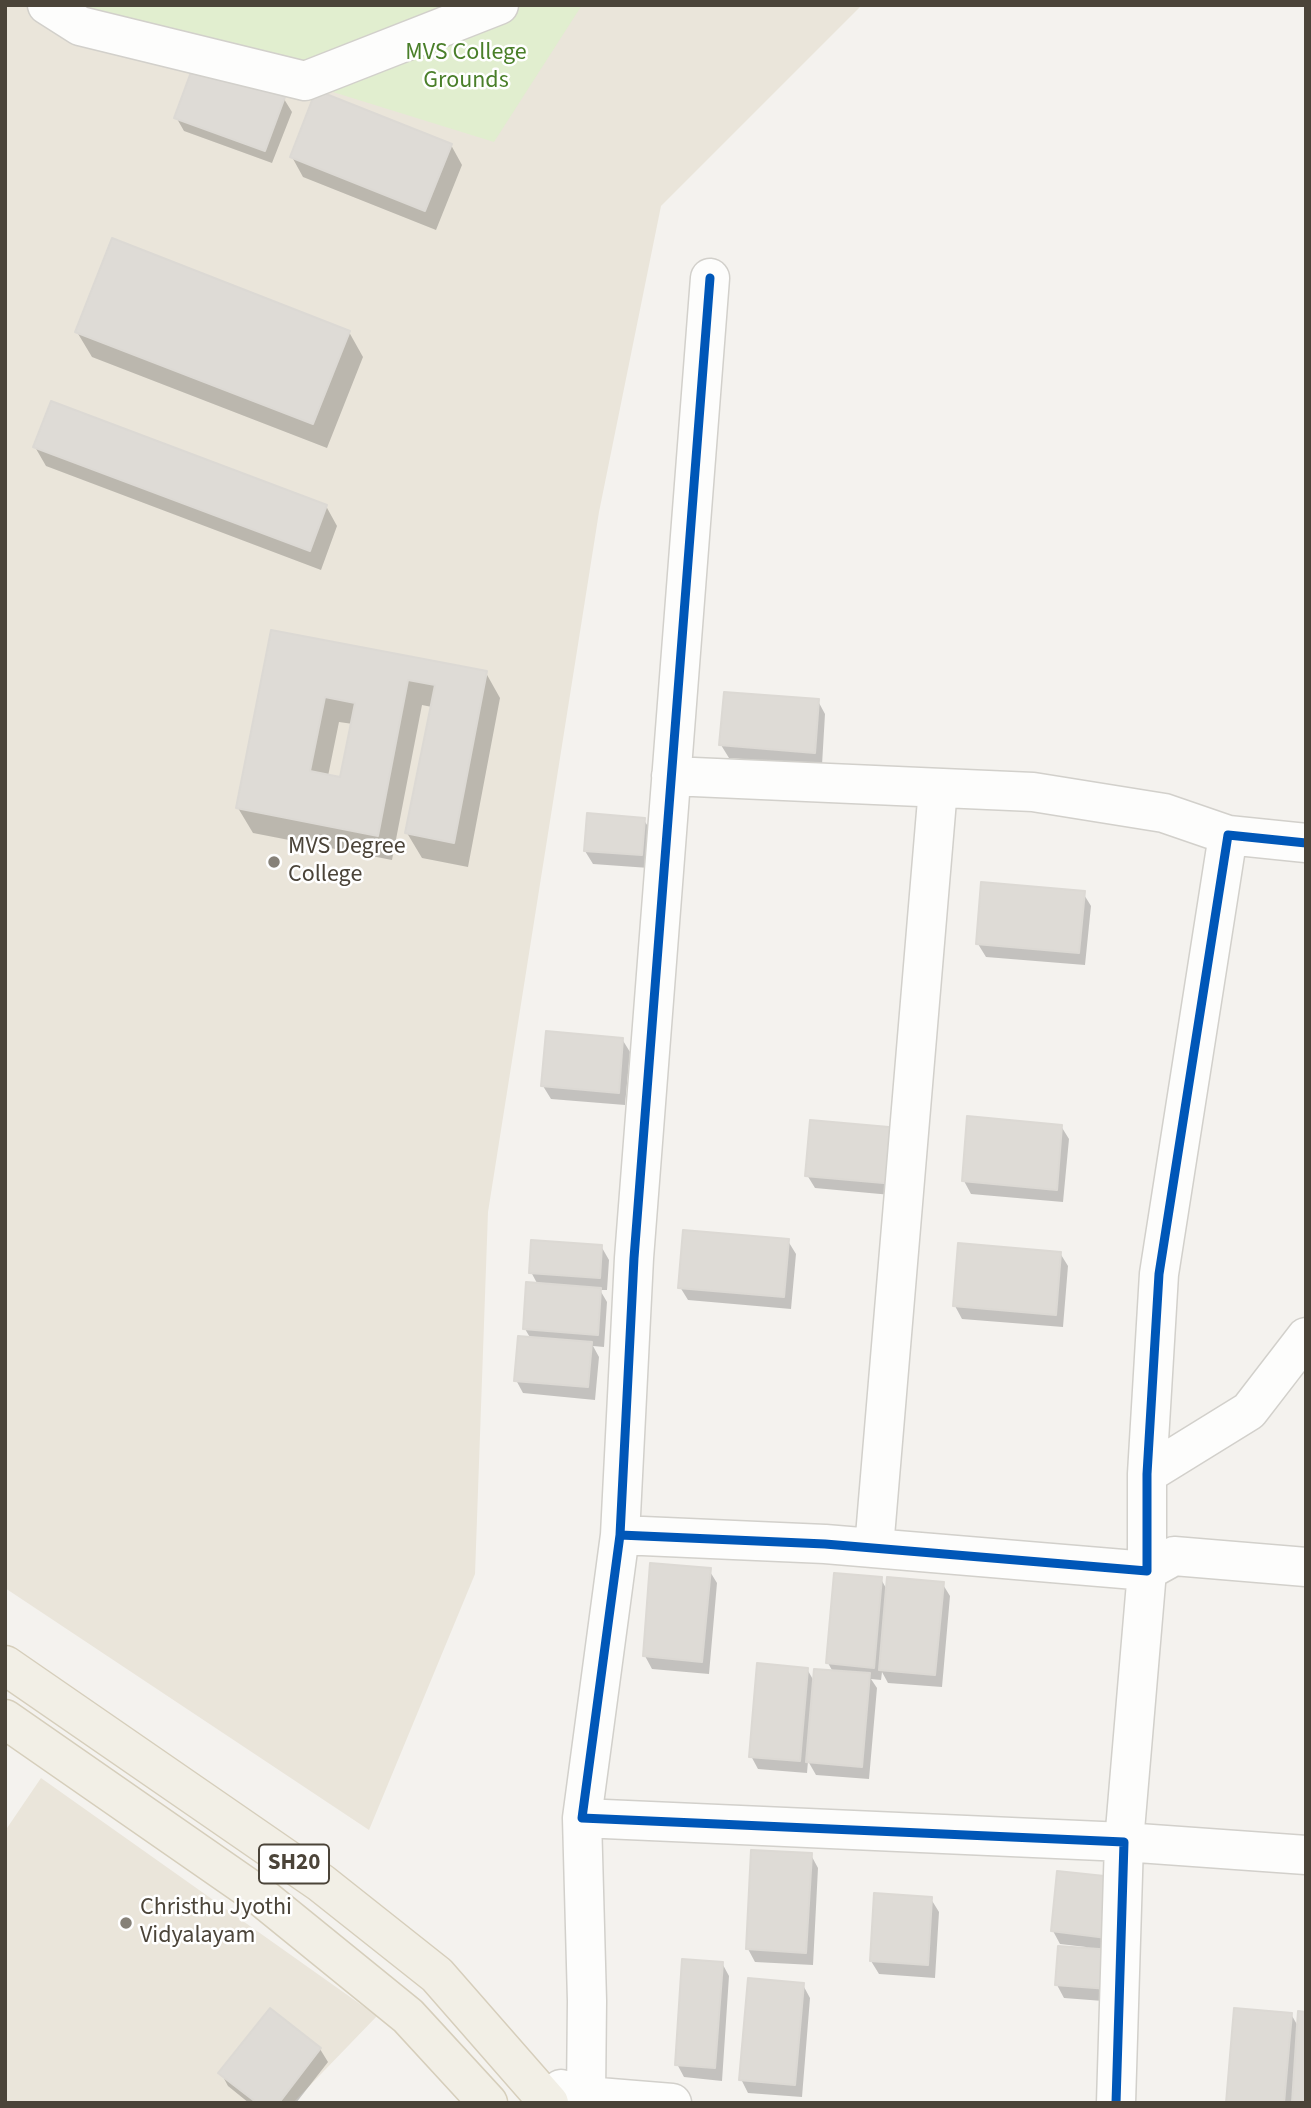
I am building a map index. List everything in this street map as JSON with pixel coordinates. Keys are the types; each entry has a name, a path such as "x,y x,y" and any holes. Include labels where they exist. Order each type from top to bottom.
{"main road":[{"name":"SH20","path":"5,1665 311,1876 437,1975 540,2092"},
{"name":"SH20","path":"5,1719 264,1899 408,2016 488,2103"}],"street":[{"path":"47,5 80,26 305,81 499,5"},
{"path":"586,2096 587,2001 582,1818 620,1535 634,1258 709,278"},
{"path":"671,776 1032,792 1164,813 1228,835 1306,843"},
{"path":"874,1548 937,788"},
{"path":"1115,2103 1124,1842 1147,1571 1147,1474 1159,1274 1228,835"},
{"path":"1147,1474 1249,1410 1306,1337"},
{"path":"620,1535 874,1548 1147,1571 1174,1556 1306,1567"},
{"path":"582,1818 1124,1842 1306,1855"},
{"path":"540,2092 672,2103"}],"shaded area":[{"name":"MVS Degree College","path":"5,5 862,5 661,206 599,512 488,1212 475,1574 369,1830 5,1588"},
{"name":"Christhu Jyothi Vidyalayam","path":"41,1778 377,2016 293,2103 5,2103 5,1831"}],"green space":[{"name":"MVS College Grounds","path":"81,5 582,5 494,142 191,48 134,33"}],"building":[{"path":"194,64 285,97 265,151 174,118"},
{"path":"316,90 452,144 425,211 290,157"},
{"path":"112,238 350,331 313,424 75,332"},
{"path":"51,401 327,505 310,551 33,447"},
{"path":"271,630 487,671 454,843 405,833 435,685 408,680 378,836 236,808","holes":["325,697 355,703 340,777 310,771"]},
{"path":"724,692 819,699 815,753 719,745"},
{"path":"587,813 645,818 642,855 584,851"},
{"path":"981,882 1085,891 1079,953 976,944"},
{"path":"546,1031 623,1038 619,1093 541,1086"},
{"path":"967,1116 1062,1125 1057,1190 962,1181"},
{"path":"810,1120 900,1128 895,1184 805,1176"},
{"path":"683,1230 789,1239 784,1297 678,1288"},
{"path":"531,1240 602,1245 600,1278 529,1273"},
{"path":"958,1243 1061,1252 1056,1315 953,1306"},
{"path":"526,1282 601,1288 598,1335 523,1329"},
{"path":"518,1336 592,1342 588,1387 514,1381"},
{"path":"650,1563 711,1568 702,1662 643,1656"},
{"path":"834,1573 882,1577 874,1668 826,1663"},
{"path":"887,1577 944,1582 935,1675 879,1670"},
{"path":"757,1663 808,1668 800,1761 749,1757"},
{"path":"814,1669 870,1673 862,1767 806,1762"},
{"path":"751,1850 812,1853 806,1953 746,1949"},
{"path":"1057,1871 1114,1877 1107,1938 1051,1931"},
{"path":"874,1893 932,1897 928,1965 870,1961"},
{"path":"1058,1946 1112,1950 1109,1989 1055,1985"},
{"path":"682,1959 723,1962 715,2068 675,2065"},
{"path":"748,1978 804,1983 795,2085 739,2080"},
{"path":"270,2008 321,2048 279,2103 257,2103 218,2073"},
{"path":"1234,2008 1292,2013 1284,2103 1226,2103"},
{"path":"1298,2011 1306,2012 1306,2103 1292,2103"}],"cycle path":[{"path":"710,278 634,1258 620,1535 825,1544 1147,1571 1147,1474 1159,1274 1228,835 1306,843"},
{"path":"620,1535 582,1818 1124,1842 1116,2103"}],"place":[{"name":"MVS Degree College","path":"274,862"},
{"name":"Christhu Jyothi Vidyalayam","path":"126,1923"}]}
